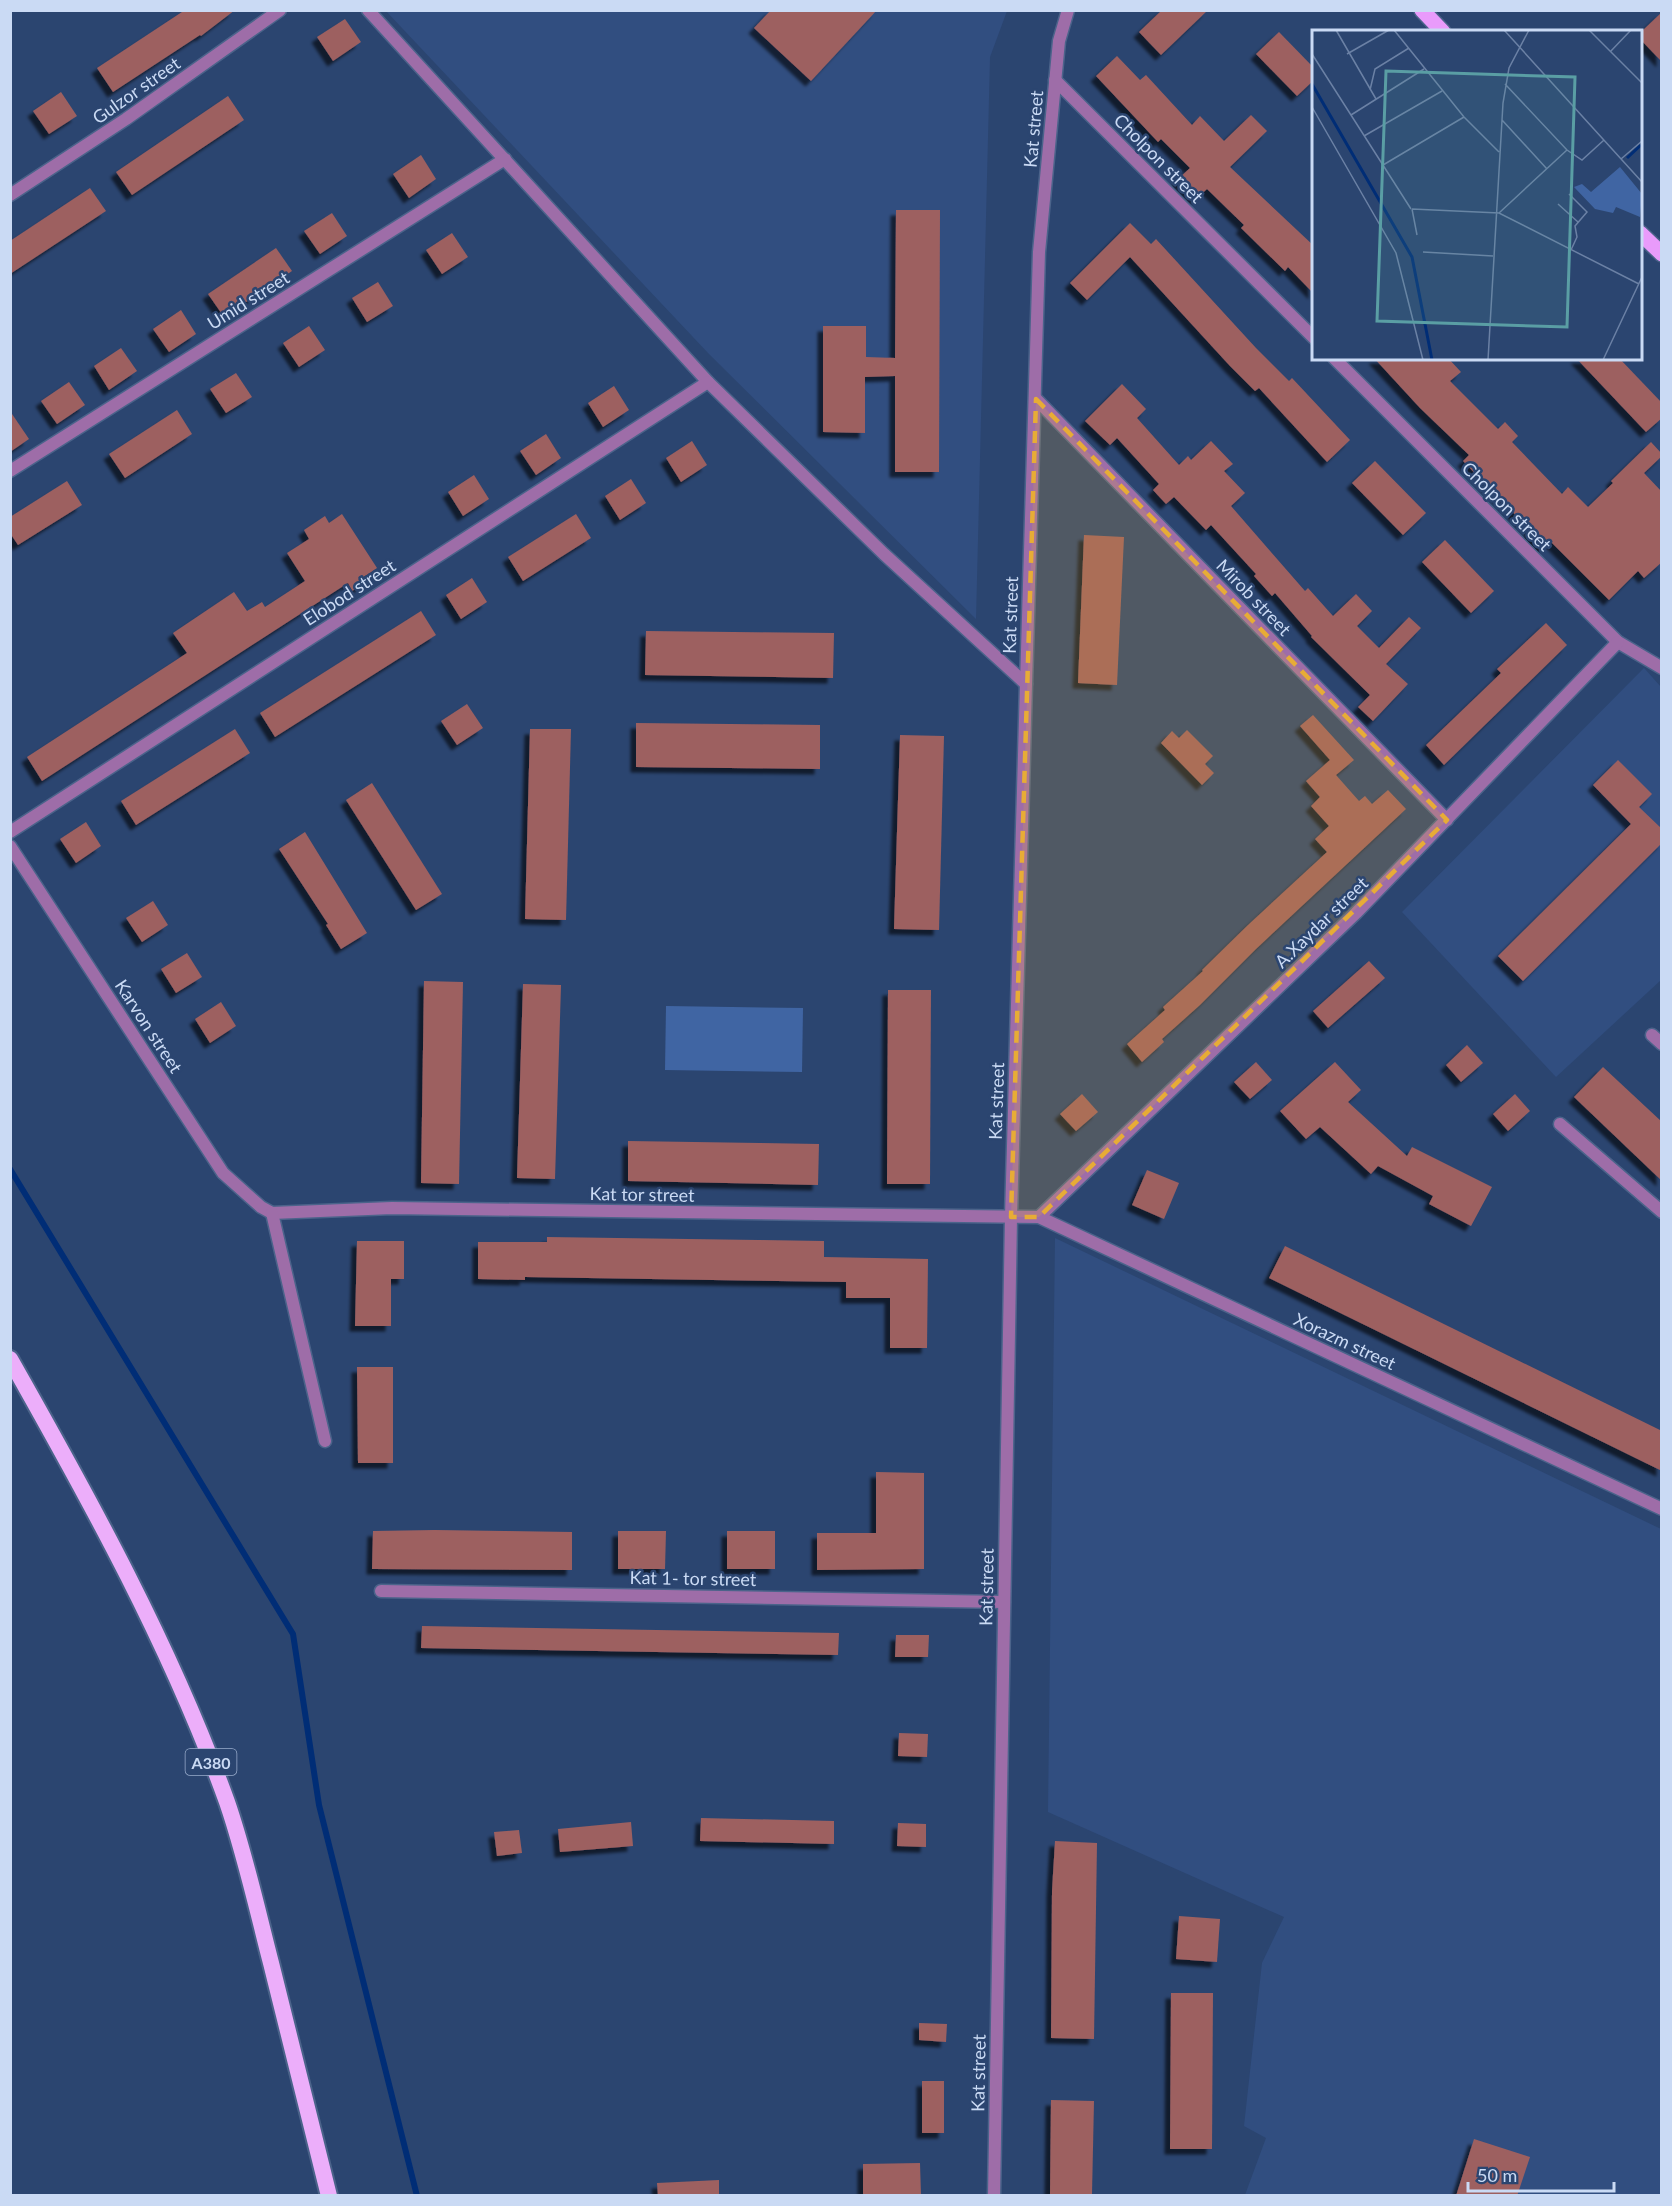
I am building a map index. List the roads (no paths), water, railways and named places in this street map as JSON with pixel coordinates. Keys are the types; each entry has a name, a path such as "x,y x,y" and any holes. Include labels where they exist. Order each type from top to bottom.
{"highway":[{"name":"A380","path":"10,1359 82,1486 143,1606 186,1699 227,1803 256,1906 329,2196"}],"main road":[{"path":"1422,10 1441,30"},
{"path":"1642,234 1662,254"}],"street":[{"name":"Gulzor street","path":"10,195 126,120 280,10"},
{"path":"368,10 708,382 884,554 1026,684"},
{"name":"Kat street","path":"994,2196 1011,1217 1040,252 1059,41 1068,10"},
{"name":"Cholpon street","path":"1055,80 1312,336"},
{"name":"Umid street","path":"10,471 505,159"},
{"name":"Cholpon street","path":"1336,360 1618,642 1662,668"},
{"name":"Elobod street","path":"10,832 708,382"},
{"name":"Mirob street","path":"1036,399 1447,820"},
{"name":"A.Xaydar street","path":"1038,1217 1356,914 1618,642"},
{"name":"Karvon street","path":"10,846 223,1173 261,1207 272,1213"},
{"path":"1560,1124 1662,1212"},
{"name":"Kat tor street","path":"272,1213 392,1208 1011,1217"},
{"path":"272,1213 326,1441"},
{"name":"Xorazm street","path":"1011,1217 1038,1217 1662,1509"},
{"name":"Kat 1- tor street","path":"381,1590 1004,1602"}],"waterway":[{"path":"10,1169 293,1634 319,1805 417,2196"}]}
